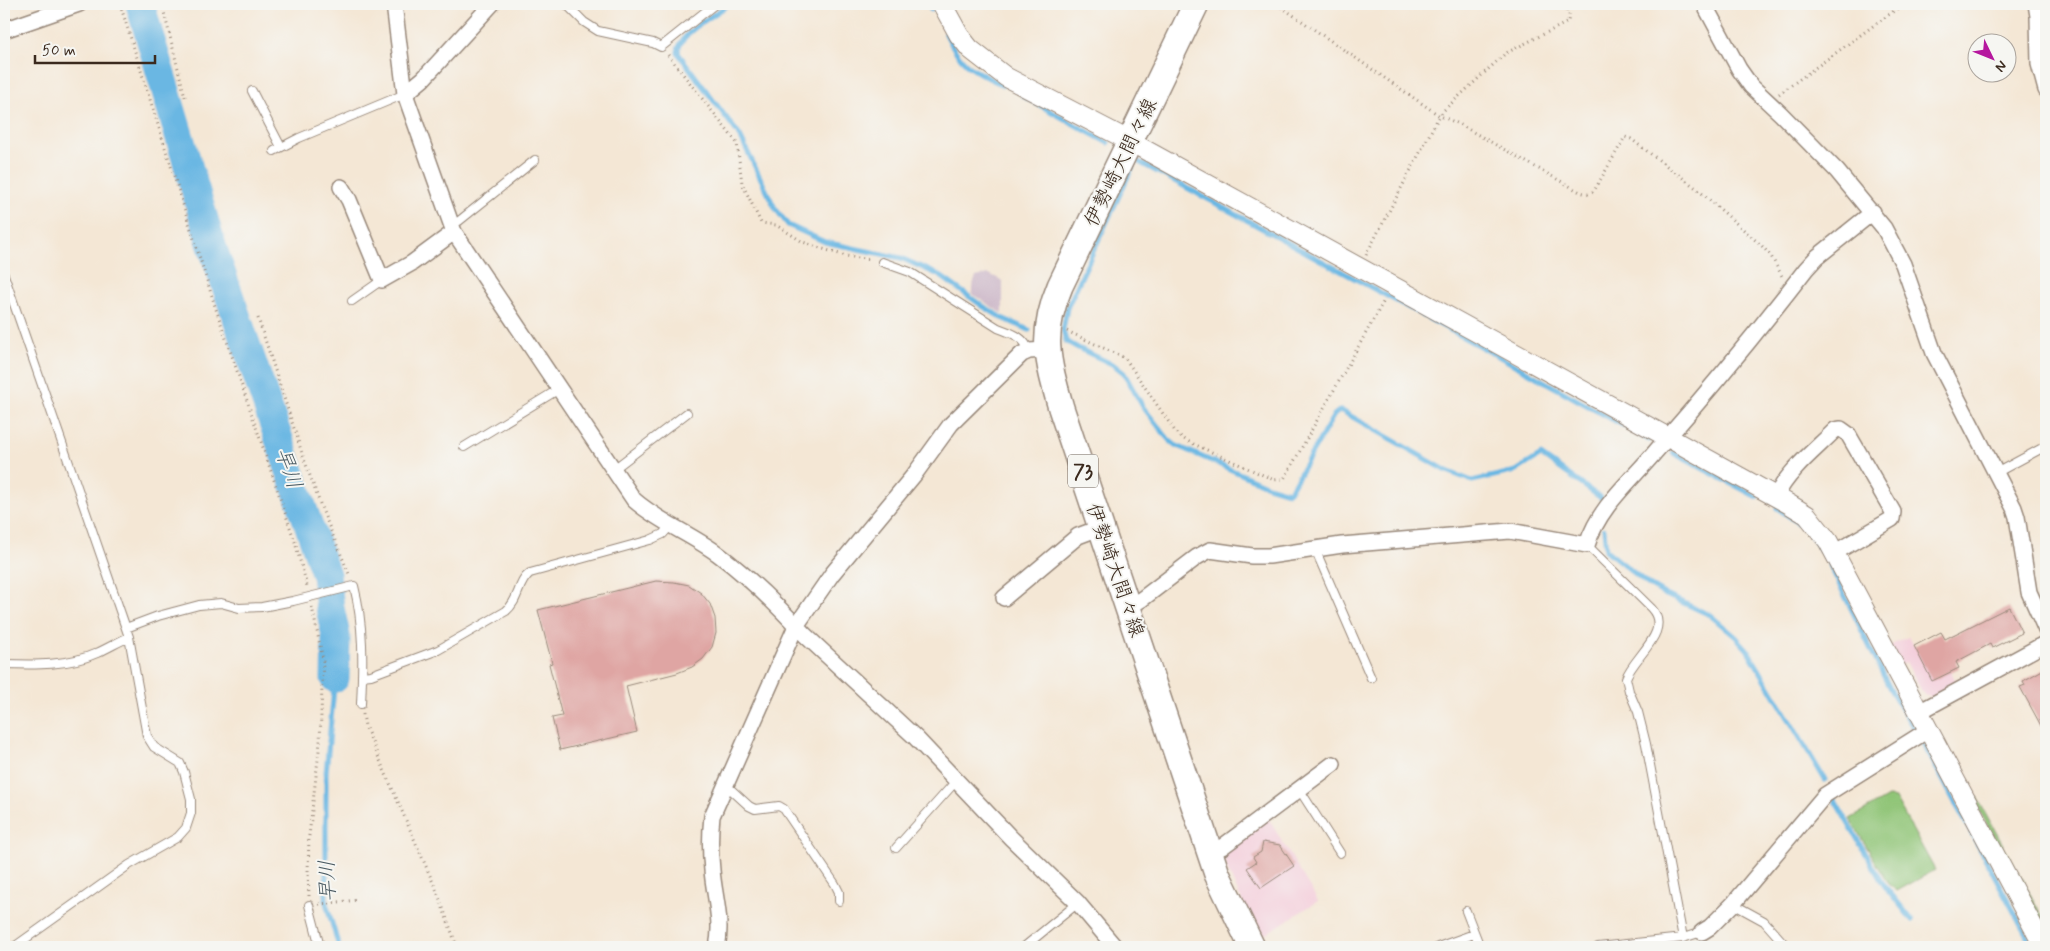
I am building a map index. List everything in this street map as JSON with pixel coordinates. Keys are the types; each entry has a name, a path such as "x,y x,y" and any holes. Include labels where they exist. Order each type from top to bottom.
{"main road":[{"name":"伊勢崎大間々線","path":"1196,4 1060,286 1038,351 1051,372 1061,408 1209,850 1223,887 1252,947"}],"street":[{"path":"4,30 79,4"},
{"path":"394,4 405,94 453,228 634,500 645,510 670,526 717,553 796,626 916,738 1011,838 1078,902 1115,947"},
{"path":"405,94 423,79 492,4"},
{"path":"942,4 959,35 970,49 1006,77 1130,141 1392,287 1776,496 1807,515 1821,531 1834,553 2044,947"},
{"path":"1704,4 1739,69 1751,86 1831,164 1873,212 1894,244 1903,264 1934,353 2017,517 2029,592 2046,630"},
{"path":"2036,4 2039,64 2046,90"},
{"path":"341,187 349,200 382,280 412,263 453,228"},
{"path":"1129,607 1142,600 1197,557 1210,550 1269,556 1342,545 1510,531 1588,545 1595,524 1609,502 1668,438 1818,257 1873,212"},
{"path":"717,947 719,924 710,840 712,816 796,626 832,574 914,475 950,424 1022,354 1038,351"},
{"path":"1776,496 1791,472 1835,430 1841,429 1848,434 1893,512 1892,519 1834,553"},
{"path":"1004,598 1078,536 1102,527"},
{"path":"1918,712 2046,643"},
{"path":"1702,932 1710,927 1732,904 1825,795 1928,730"},
{"path":"1209,850 1222,846 1333,764"}],"lane":[{"path":"566,4 584,22 598,31 652,43 661,47 714,4"},
{"path":"252,91 277,149 405,94"},
{"path":"453,228 459,221 535,160"},
{"path":"882,262 910,272 998,328 1018,336 1026,344 1038,351"},
{"path":"4,275 129,637 147,736 154,747 180,763 191,799 191,813 186,828 178,836 129,865 14,947"},
{"path":"352,302 382,280"},
{"path":"464,447 560,389"},
{"path":"614,469 687,413"},
{"path":"1996,473 2046,446"},
{"path":"362,676 371,675 438,650 506,611 514,604 525,578 530,573 650,540 663,534 670,526"},
{"path":"1588,545 1658,617 1659,623 1656,634 1626,678 1638,712 1646,744 1683,938"},
{"path":"1315,549 1372,678"},
{"path":"126,628 158,616 199,605 221,603 239,608 262,607 354,586 358,602 362,638 361,704"},
{"path":"4,664 32,665 70,661 96,654 129,637"},
{"path":"896,848 956,780"},
{"path":"726,785 749,806 755,809 779,806 784,810 836,884 839,892 839,901"},
{"path":"1299,789 1340,852"},
{"path":"1024,947 1078,902"},
{"path":"1732,904 1764,921 1787,947"},
{"path":"313,905 320,947"},
{"path":"1466,911 1480,947"},
{"path":"1598,947 1683,938 1702,932"},
{"path":"1438,947 1474,934"}],"path":[{"path":"120,4 237,376 312,596 324,660 320,742 309,836 308,872 313,905 358,900"},
{"path":"162,4 185,97"},
{"path":"1277,4 1440,116 1457,123 1580,192 1588,194 1594,191 1625,137 1630,139 1696,188 1762,245 1791,289"},
{"path":"1359,268 1440,116 1506,53 1568,22 1569,15 1565,4"},
{"path":"1769,102 1898,8"},
{"path":"661,47 690,81 736,143 742,183 761,223 776,225 803,242 820,248 846,256 882,262"},
{"path":"1048,322 1125,358 1177,434 1188,441 1274,480 1280,480 1287,474 1392,287"},
{"path":"258,318 304,459 354,586"},
{"path":"361,704 365,726 438,894 458,947"}],"shaded area":[{"path":"989,274 1003,281 1003,314 972,294 972,287 976,277"},
{"path":"1909,637 1917,652 1951,672 1957,684 1932,697 1924,695 1906,662 1900,665 1889,646"},
{"path":"1268,818 1318,901 1259,938 1227,869 1223,852"}],"green space":[{"path":"1975,794 2046,923 2046,935 1972,797"},
{"path":"1888,797 1895,798 1935,870 1897,891 1889,884 1850,819"}],"building":[{"path":"656,581 689,585 701,593 710,604 715,618 716,633 712,647 703,659 692,667 677,673 626,686 637,732 560,750 552,718 562,716 549,664 552,663 538,610"},
{"path":"2009,607 2022,633 1992,648 1990,644 1956,662 1959,668 1932,681 1914,646 1941,632 1945,639"},
{"path":"2046,668 2046,735 2020,687 2025,685 2023,681"},
{"path":"1263,842 1280,845 1294,866 1261,888 1247,868 1256,862 1253,857 1261,852"}],"waterway":[{"name":"早川","path":"140,4 212,246 326,575 336,636 335,678"},
{"path":"729,4 690,32 679,46 678,53 740,136 775,208 788,225 825,242 901,258 939,275 1002,318 1029,330"},
{"path":"928,4 931,10"},
{"path":"946,34 951,45 968,66 1003,85"},
{"path":"1023,96 1108,143"},
{"path":"1139,162 1522,369 1649,440"},
{"path":"1132,168 1067,308 1063,330 1066,341 1114,365 1124,373 1143,407 1175,445 1268,486 1288,492 1334,415 1342,411 1447,471 1472,481 1516,471 1541,455 1601,498"},
{"path":"1673,453 1757,497"},
{"path":"1777,508 1807,529 1826,557 1890,689 1925,747 2033,947"},
{"path":"1604,529 1606,550 1649,585 1710,615 1747,649 1825,780"},
{"name":"早川","path":"335,678 326,773 326,903 339,947"},
{"path":"1834,799 1884,885 1912,920"}]}
